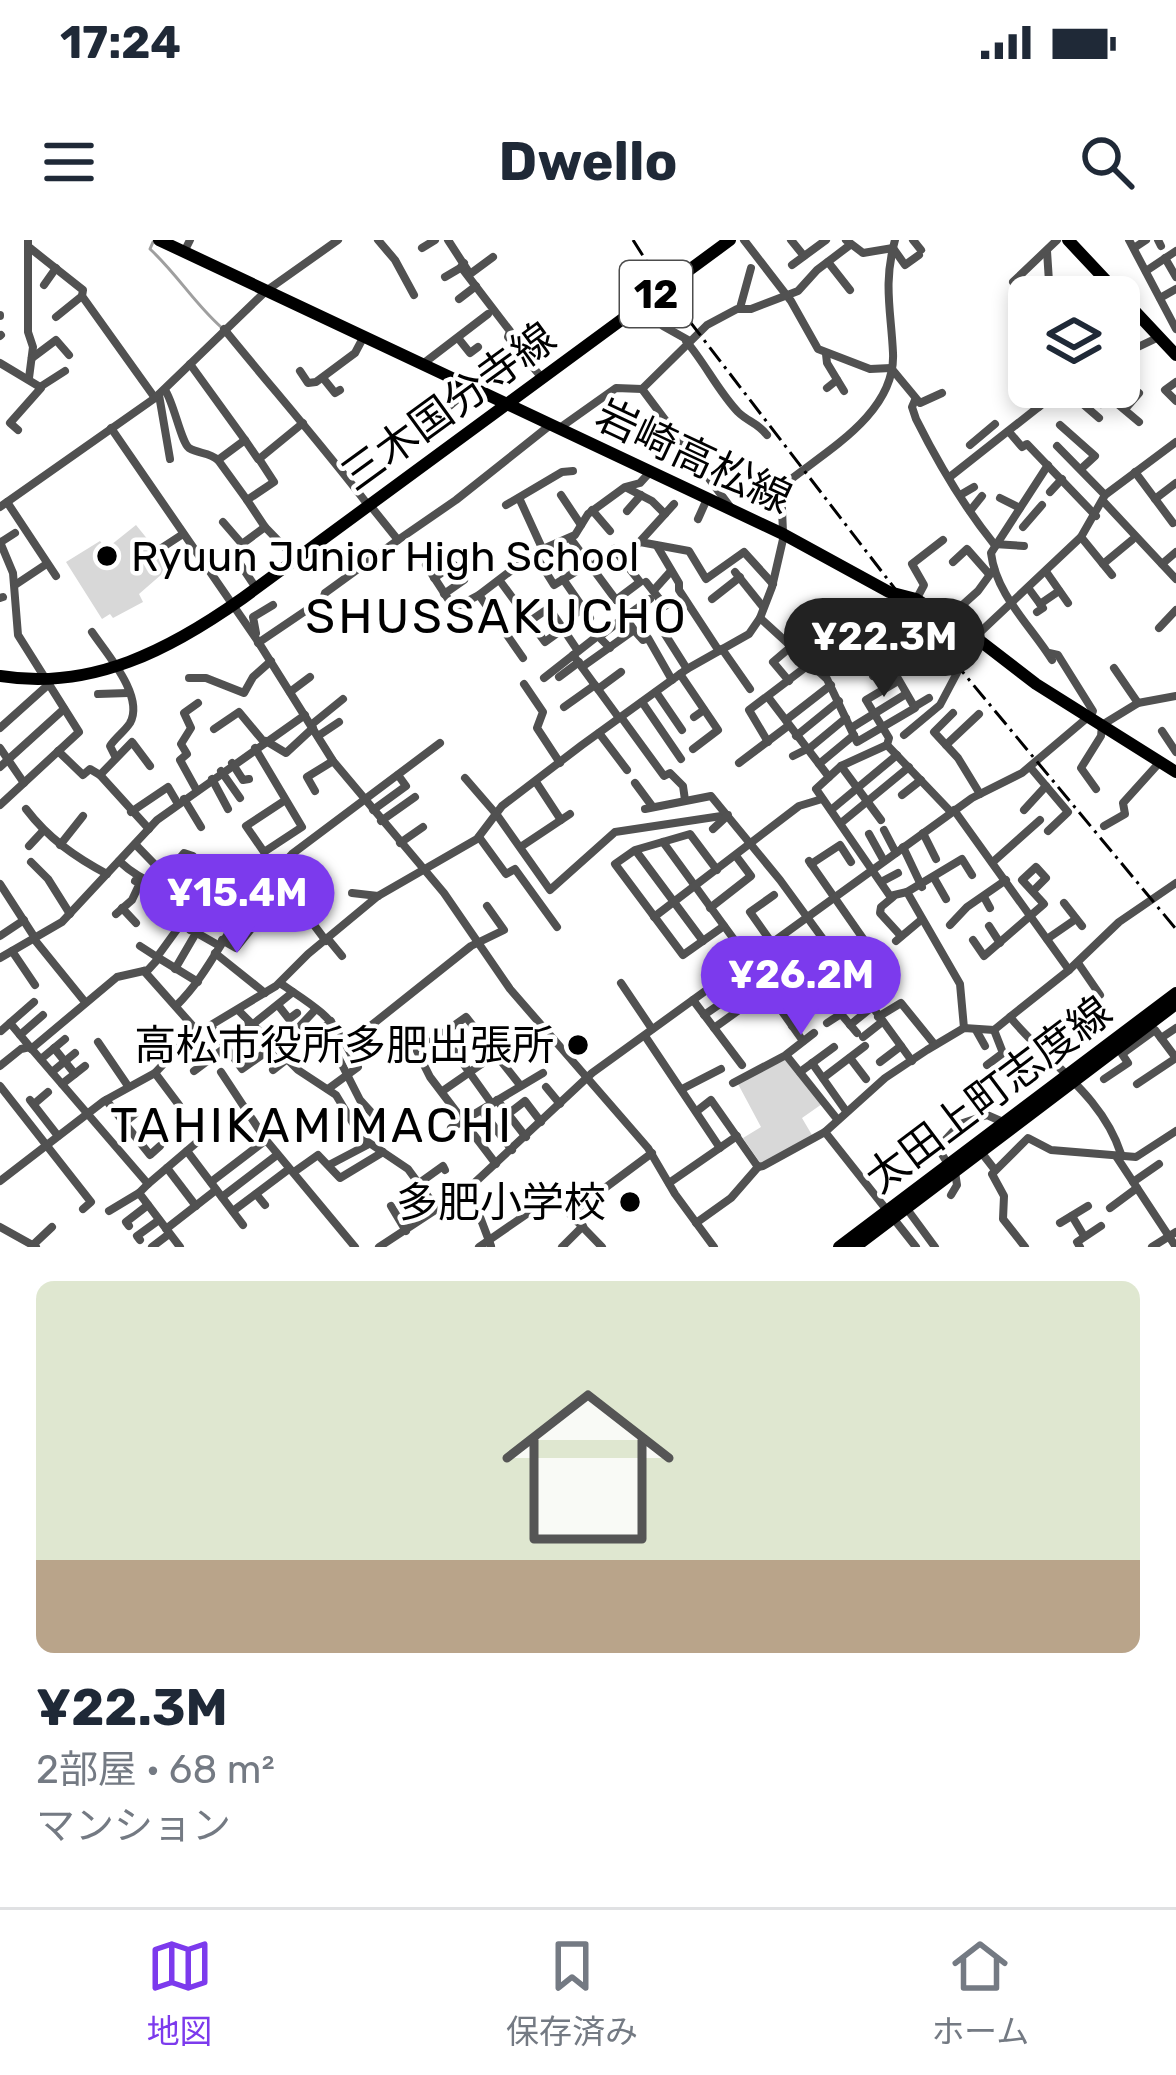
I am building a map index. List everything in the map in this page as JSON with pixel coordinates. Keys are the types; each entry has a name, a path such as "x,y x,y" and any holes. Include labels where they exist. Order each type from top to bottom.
{"main road":[{"name":"岩崎高松線","path":"159,240 187,246 266,291 784,534 889,592 916,599 1036,684 1167,766"},
{"name":"三木国分寺線","path":"5,677 47,681 115,667 175,642 233,605 730,240"},
{"path":"1068,240 1176,355"},
{"name":"太田上町志度線","path":"1144,1023 1176,990"},
{"name":"太田上町志度線","path":"855,1247 889,1215 907,1209 1004,1123 1144,1023 1176,1007"},
{"name":"太田上町志度線","path":"839,1247 982,1152 1073,1075"}],"street":[{"path":"56,576 4,505 160,394 266,291 338,240"},
{"path":"378,240 414,295"},
{"path":"422,248 435,240"},
{"path":"448,240 510,331 508,337 542,378"},
{"path":"744,240 788,296 812,342 826,354 874,370 893,369"},
{"path":"791,240 804,256"},
{"path":"792,265 826,240"},
{"path":"894,244 905,265 920,253 913,240"},
{"path":"1018,276 1057,240"},
{"path":"1146,240 1131,244 1176,329"},
{"path":"258,641 323,599 325,593 556,426 616,388 642,389 707,325 740,308 751,309 802,288 848,242 868,254 894,244"},
{"path":"29,244 83,290 56,317"},
{"path":"29,244 29,378"},
{"path":"894,244 886,297 893,369 915,400 923,403 942,393"},
{"path":"1047,249 1049,276"},
{"path":"1146,271 1176,250"},
{"path":"463,265 470,274 493,257"},
{"path":"1165,258 1176,277"},
{"path":"828,262 850,290"},
{"path":"445,277 463,265"},
{"path":"44,285 56,268"},
{"path":"740,308 751,268"},
{"path":"459,299 476,286"},
{"path":"1160,298 1176,289"},
{"path":"82,296 178,413 189,448 218,460 265,526 296,559"},
{"path":"635,310 651,311 663,326 687,341 733,407 767,434"},
{"path":"423,364 488,314"},
{"path":"224,329 398,540"},
{"path":"300,371 308,383 323,378 359,348 364,336"},
{"path":"1140,346 1159,337"},
{"path":"458,338 470,353 478,347"},
{"path":"32,358 56,340 69,355"},
{"path":"826,354 844,391"},
{"path":"0,363 42,390"},
{"path":"190,364 274,482 247,500"},
{"path":"0,1181 106,1100 155,1072 199,1033 280,983 378,896 478,837 502,806 598,733 680,674 749,634 773,584 784,534 782,487 868,416 893,369"},
{"path":"18,430 10,423 65,371"},
{"path":"323,378 335,393 340,390"},
{"path":"432,421 459,398 453,387 456,380"},
{"path":"827,388 837,380"},
{"path":"1171,401 1165,390 1176,382"},
{"path":"642,389 732,510"},
{"path":"160,394 170,459"},
{"path":"915,400 916,419 969,512 994,544 1024,546"},
{"path":"951,476 1038,408"},
{"path":"1091,408 1099,418"},
{"path":"1125,410 1139,422"},
{"path":"259,459 303,424"},
{"path":"970,445 995,424"},
{"path":"1060,425 1095,456 1082,469"},
{"path":"111,428 258,641 333,760 424,868 509,988 652,1153 713,1246"},
{"path":"1010,433 1022,447 1027,444 1096,516"},
{"path":"982,435 992,446"},
{"path":"218,460 245,440"},
{"path":"904,735 940,705 980,640 1081,537 1104,498 1176,442"},
{"path":"1057,446 1176,579"},
{"path":"948,619 991,572 994,544 1048,465"},
{"path":"425,565 454,608 538,551 578,533 592,510 640,483 651,471"},
{"path":"506,505 562,472 573,472"},
{"path":"1135,472 1173,524"},
{"path":"1050,492 1062,479"},
{"path":"1155,500 1176,483"},
{"path":"962,494 974,487"},
{"path":"625,488 665,514"},
{"path":"561,495 580,525"},
{"path":"627,511 641,495"},
{"path":"969,512 982,496"},
{"path":"1000,498 1019,510 1026,524 1042,505"},
{"path":"698,520 707,499"},
{"path":"520,500 554,585 575,572"},
{"path":"674,504 638,544 689,551 706,579 744,552 773,584"},
{"path":"592,510 610,531"},
{"path":"223,522 242,544 265,526"},
{"path":"0,805 79,732 15,626 10,561 0,542 15,533"},
{"path":"160,549 183,535"},
{"path":"569,537 616,600 640,583 614,549 591,566"},
{"path":"1081,537 1112,575"},
{"path":"916,599 924,588 909,559 943,540"},
{"path":"1103,564 1132,540"},
{"path":"657,547 720,650 750,689"},
{"path":"953,562 967,550 991,572 1050,657 1058,655 1086,695 1102,736 1072,776"},
{"path":"1162,564 1176,553"},
{"path":"238,561 256,588"},
{"path":"14,586 45,565"},
{"path":"434,578 454,565"},
{"path":"610,647 599,638 650,597 671,571"},
{"path":"712,599 738,574 762,613 831,685 856,742 929,698"},
{"path":"1047,574 1068,603"},
{"path":"563,579 587,613"},
{"path":"444,593 464,580"},
{"path":"500,581 545,642 563,629"},
{"path":"646,581 650,597"},
{"path":"634,587 665,606 669,603"},
{"path":"1029,589 1039,608 1059,591"},
{"path":"479,595 523,658"},
{"path":"572,616 587,613 595,601"},
{"path":"258,641 253,617 272,605"},
{"path":"530,621 548,608 596,687 664,776 670,773 682,786 685,800"},
{"path":"1159,628 1176,610"},
{"path":"625,617 680,674 718,730 684,756 642,703"},
{"path":"911,623 934,650"},
{"path":"662,628 680,674"},
{"path":"544,678 610,647 634,630"},
{"path":"92,632 130,694 132,717 110,746 115,757"},
{"path":"873,676 887,658 923,637"},
{"path":"559,676 595,638"},
{"path":"789,681 773,662 793,645"},
{"path":"887,658 914,707"},
{"path":"189,678 206,678 244,693 271,661"},
{"path":"768,742 749,710 812,663"},
{"path":"887,746 889,738 866,700 914,663"},
{"path":"1114,668 1138,703"},
{"path":"564,707 621,672"},
{"path":"0,690 5,677"},
{"path":"290,692 310,677"},
{"path":"0,728 47,681"},
{"path":"524,684 543,712 537,728 560,763"},
{"path":"739,763 831,685"},
{"path":"656,692 676,713 682,730"},
{"path":"98,694 130,694"},
{"path":"793,756 906,694"},
{"path":"379,1247 469,1189 588,1077 953,811 1030,767 1093,720 1138,703 1176,696"},
{"path":"768,697 829,777"},
{"path":"214,729 239,712 265,741 286,753 343,699"},
{"path":"796,736 839,701"},
{"path":"196,789 181,744 191,728 184,713 198,703"},
{"path":"4,763 64,709"},
{"path":"694,717 704,710"},
{"path":"314,730 337,723 327,712"},
{"path":"953,713 934,732 958,758 980,794"},
{"path":"946,745 979,714"},
{"path":"0,958 70,914 148,829 196,789 305,715"},
{"path":"819,764 850,727"},
{"path":"598,733 627,770"},
{"path":"1104,826 1125,814 1123,803 1167,766 1176,752 1167,735"},
{"path":"100,775 132,742 151,766"},
{"path":"118,862 142,880 188,894 220,894 283,869 292,854 440,743"},
{"path":"887,746 953,811 1047,939 1100,995"},
{"path":"887,746 841,766 816,789 893,897"},
{"path":"0,748 4,763 24,783"},
{"path":"254,748 302,827 264,852 246,826 284,801"},
{"path":"958,758 968,749"},
{"path":"58,751 83,775 90,769 100,775 148,829"},
{"path":"831,810 897,755"},
{"path":"315,791 307,777 333,760"},
{"path":"232,763 243,780 249,779"},
{"path":"841,766 922,886"},
{"path":"841,823 909,767"},
{"path":"1030,767 1068,812 1048,832"},
{"path":"1081,768 1096,789"},
{"path":"212,778 238,800 221,771"},
{"path":"373,810 406,786 398,775"},
{"path":"648,775 633,785 649,808 711,796 912,1061"},
{"path":"465,778 550,890 615,832 728,815"},
{"path":"902,795 921,780"},
{"path":"536,782 561,820"},
{"path":"1024,810 1046,786"},
{"path":"131,812 168,787 196,823"},
{"path":"382,821 415,797"},
{"path":"653,917 800,806 823,799"},
{"path":"26,809 60,844 107,874"},
{"path":"522,846 570,814"},
{"path":"60,844 83,815"},
{"path":"713,829 728,815"},
{"path":"994,861 1040,820"},
{"path":"400,843 423,827"},
{"path":"29,846 44,831"},
{"path":"923,833 936,859"},
{"path":"717,870 690,834 635,850 615,864 683,956 724,926"},
{"path":"869,834 884,861"},
{"path":"478,837 506,874 515,869 557,927"},
{"path":"663,842 803,1041"},
{"path":"135,844 188,894 189,929 175,969"},
{"path":"851,862 840,845 810,862 885,970"},
{"path":"635,850 704,941"},
{"path":"165,875 184,853 193,856 220,894 259,919 236,948 218,946"},
{"path":"710,908 752,877 736,856"},
{"path":"921,920 898,938 880,913 881,907 962,859 972,875"},
{"path":"31,862 70,914"},
{"path":"118,862 140,883 119,911 136,923"},
{"path":"881,882 898,873"},
{"path":"269,875 284,896"},
{"path":"934,878 946,899"},
{"path":"950,925 1006,880"},
{"path":"696,1223 731,1198 758,1167 825,1132 935,1045 970,1028 994,1030 1073,966 1118,922 1176,883"},
{"path":"0,884 34,938 85,1002"},
{"path":"973,940 984,956 1043,904 1033,891"},
{"path":"352,892 378,896"},
{"path":"907,892 961,983 970,1028 986,1046"},
{"path":"0,1066 21,1049 31,1048 117,977 143,970 220,894"},
{"path":"767,990 789,967 750,912 774,895"},
{"path":"983,897 990,908"},
{"path":"1047,939 1079,922 1064,903"},
{"path":"329,1165 366,1141 380,1122 368,1112 332,1046 360,1037 389,1007 504,930 487,905"},
{"path":"176,1006 198,982 245,908"},
{"path":"0,936 24,920"},
{"path":"314,925 342,956"},
{"path":"989,926 1000,943"},
{"path":"189,929 218,946 265,993"},
{"path":"140,946 198,982"},
{"path":"12,951 35,985"},
{"path":"143,970 199,1033"},
{"path":"821,994 851,978"},
{"path":"749,999 790,982"},
{"path":"280,983 332,1022 343,1040"},
{"path":"621,983 706,1132 720,1148"},
{"path":"1073,1075 1176,990"},
{"path":"188,1059 251,1024 293,992"},
{"path":"693,1000 742,1065"},
{"path":"1,1031 34,1002"},
{"path":"859,1035 897,1003 907,1002 935,1045"},
{"path":"704,1015 720,1004"},
{"path":"278,1005 289,1019 298,1013"},
{"path":"1073,1075 1090,1075 1176,1007"},
{"path":"823,1078 850,1058 871,1008"},
{"path":"238,1010 286,1059 328,1089 366,1141 408,1169 438,1210"},
{"path":"315,1010 301,1025 314,1039 332,1022"},
{"path":"714,1028 740,1010"},
{"path":"827,1022 841,1014 859,1035"},
{"path":"20,1035 43,1015"},
{"path":"792,1026 808,1015"},
{"path":"496,1164 430,1076 418,1051 466,1017 520,1085"},
{"path":"1010,1017 1035,1048 1073,1075 1176,1247"},
{"path":"10,1023 148,1184"},
{"path":"211,1026 248,1080"},
{"path":"1161,1038 1176,1028"},
{"path":"987,1065 1003,1053 994,1030"},
{"path":"1104,1079 1128,1063 1123,1054 1155,1030 1176,1058 1137,1084"},
{"path":"734,1083 814,1033"},
{"path":"442,1034 526,1137"},
{"path":"40,1059 65,1039"},
{"path":"98,1042 128,1086"},
{"path":"194,1071 222,1042"},
{"path":"242,1070 276,1045"},
{"path":"880,1062 901,1046"},
{"path":"800,1072 830,1047"},
{"path":"54,1048 75,1074"},
{"path":"52,1072 74,1053"},
{"path":"444,1090 496,1054"},
{"path":"786,1054 837,1119"},
{"path":"850,1058 867,1074"},
{"path":"273,1070 286,1059"},
{"path":"812,1063 846,1112"},
{"path":"62,1084 85,1066"},
{"path":"682,1089 721,1069"},
{"path":"155,1072 179,1106"},
{"path":"221,1072 266,1140 355,1247"},
{"path":"451,1128 543,1073"},
{"path":"328,1089 348,1075"},
{"path":"0,1086 91,1202 82,1209"},
{"path":"545,1087 560,1104"},
{"path":"48,1092 32,1102 54,1123 58,1136"},
{"path":"106,1100 150,1154 160,1146"},
{"path":"508,1114 525,1100 542,1122"},
{"path":"697,1111 711,1100 758,1167"},
{"path":"235,1115 246,1108"},
{"path":"482,1111 512,1150"},
{"path":"124,1123 135,1114"},
{"path":"951,1196 957,1185 938,1148 960,1124 987,1115 1004,1123"},
{"path":"1025,1247 1003,1219 1004,1196 992,1174 1028,1138 1052,1150 1136,1157 1176,1131"},
{"path":"825,1132 916,1247"},
{"path":"669,1183 737,1136"},
{"path":"109,1211 139,1193 202,1138"},
{"path":"152,1247 266,1140"},
{"path":"188,1151 243,1225"},
{"path":"233,1211 318,1155 340,1178 383,1152"},
{"path":"982,1152 995,1171"},
{"path":"570,1214 652,1153"},
{"path":"216,1189 278,1154"},
{"path":"1110,1208 1159,1164"},
{"path":"404,1194 443,1166 445,1170"},
{"path":"167,1168 196,1206"},
{"path":"469,1189 491,1245"},
{"path":"139,1193 180,1247"},
{"path":"256,1194 265,1205"},
{"path":"479,1247 491,1245 550,1198 602,1247"},
{"path":"129,1226 126,1222 148,1205"},
{"path":"391,1206 406,1231"},
{"path":"1060,1223 1088,1206"},
{"path":"907,1209 935,1247"},
{"path":"1072,1216 1084,1236"},
{"path":"140,1240 137,1236 159,1220"},
{"path":"562,1247 583,1226"},
{"path":"1080,1247 1077,1242 1101,1226"},
{"path":"0,1227 35,1246 52,1227"},
{"path":"1152,1247 1172,1235"}],"shaded area":[{"path":"136,525 170,567 139,594 143,602 102,619 66,562 100,541 106,549"},
{"path":"785,1057 822,1104 802,1118 812,1135 761,1164 743,1138 761,1127 738,1084"}],"waterway":[{"path":"153,242 150,249 221,327"}],"railway":[{"path":"633,240 661,284 912,611 1176,929"}],"place":[{"name":"Ryuun Junior High School","path":"107,556"},
{"name":"高松市役所多肥出張所","path":"578,1045"},
{"name":"多肥小学校","path":"630,1202"}],"district":[{"name":"SHUSSAKUCHO","path":"497,616"},
{"name":"TAHIKAMIMACHI","path":"312,1125"}]}
